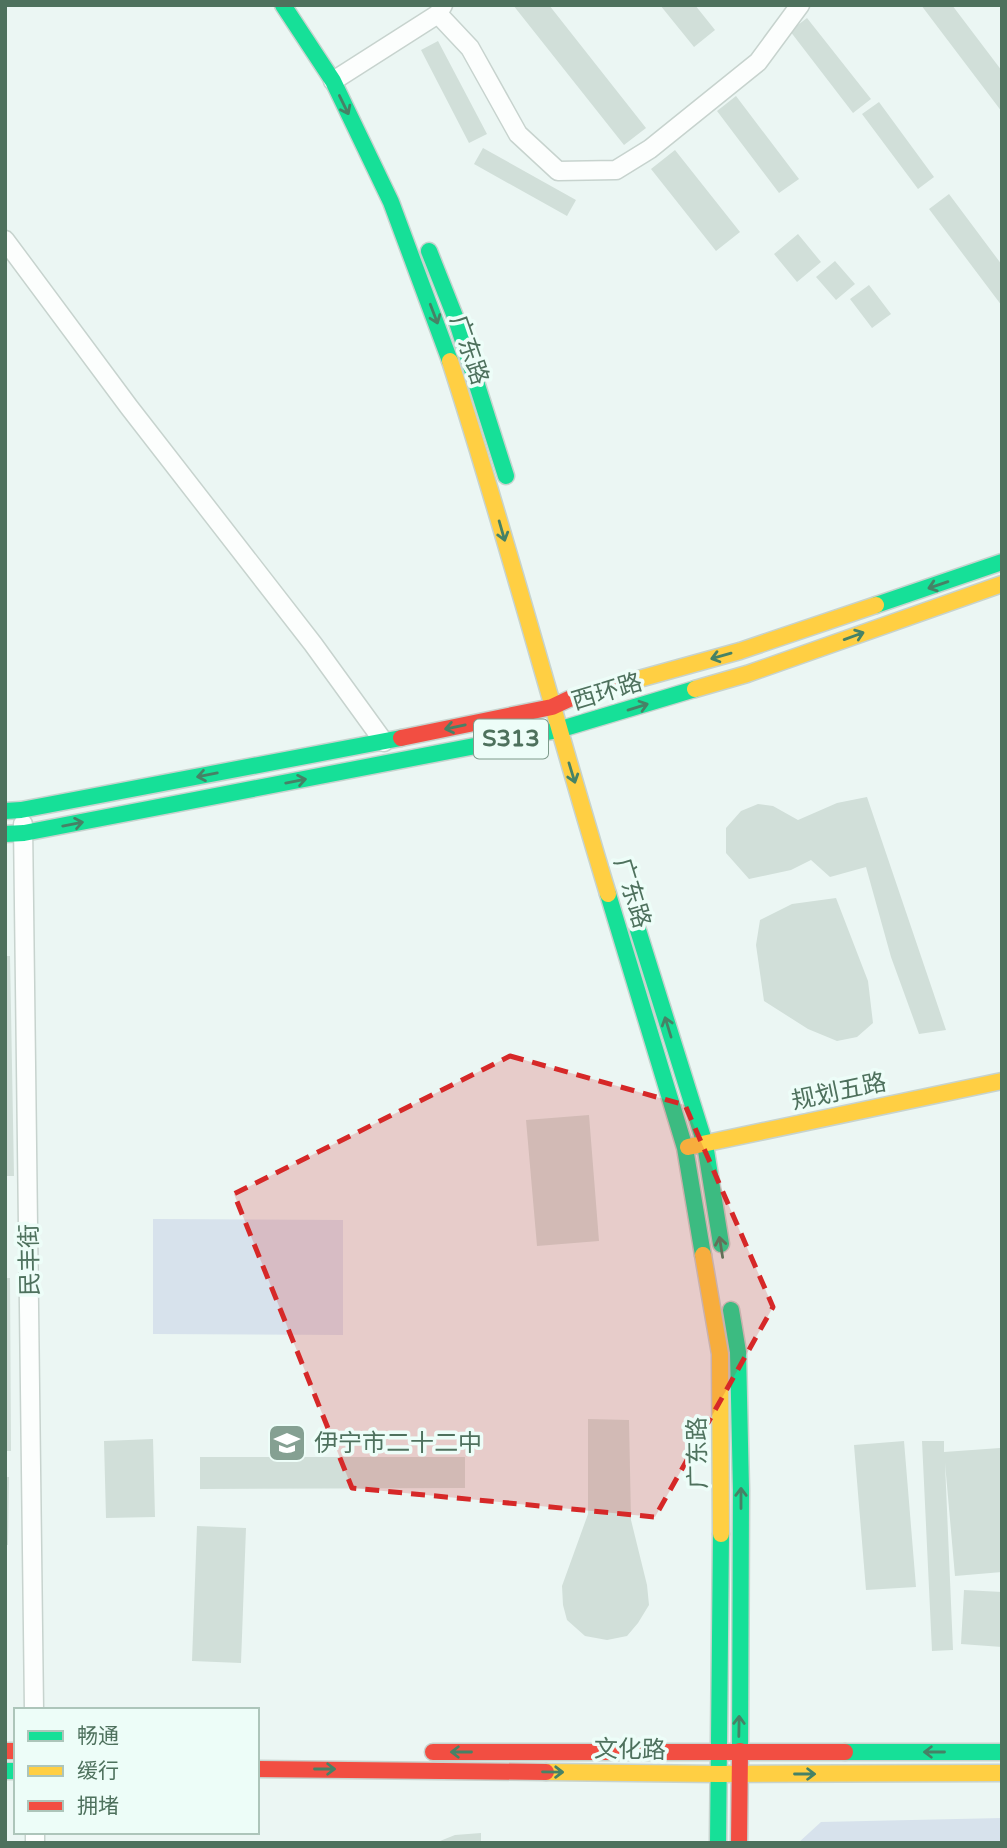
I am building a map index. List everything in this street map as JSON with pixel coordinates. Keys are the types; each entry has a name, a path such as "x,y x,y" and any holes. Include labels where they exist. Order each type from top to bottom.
{"street":[{"name":"广东路","path":"283,5 340,78 440,331 485,469 558,730 685,1148 720,1354 722,1490 718,1843"},
{"name":"广东路","path":"302,5 406,197"},
{"path":"340,78 440,10 470,48 518,134 558,171 616,170 650,149 758,62 800,5"},
{"name":"广东路","path":"421,234 456,319 510,490"},
{"path":"5,240 138,418 313,644 384,742"},
{"name":"西环路","path":"13,811 384,742 552,707 567,693 740,651 1002,562"},
{"name":"西环路","path":"5,834 24,833 558,730 578,732 1002,584"},
{"path":"567,693 578,732"},
{"name":"民丰街","path":"13,811 24,833 34,1708"},
{"name":"广东路","path":"632,910 705,1143 723,1259"},
{"name":"规划五路","path":"685,1148 1002,1081"},
{"name":"广东路","path":"730,1299 738,1352 741,1490 739,1843"},
{"name":"文化路","path":"411,1752 1002,1752"},
{"name":"文化路","path":"259,1769 718,1774 1002,1773"}],"highlighted area":[{"path":"510,1056 685,1105 773,1307 655,1517 352,1488 234,1194"}],"shaded area":[{"path":"153,1219 343,1220 343,1335 153,1334"},
{"path":"1002,1818 1002,1843 798,1843 821,1822"}],"building":[{"path":"513,5 549,5 646,128 624,145"},
{"path":"660,5 695,5 715,30 694,47"},
{"path":"921,5 952,5 1002,71 1002,112"},
{"path":"807,18 871,99 853,113 790,31"},
{"path":"438,41 487,134 469,143 421,50"},
{"path":"736,96 799,179 779,193 717,111"},
{"path":"879,102 934,177 918,189 862,114"},
{"path":"483,148 576,200 567,216 474,164"},
{"path":"675,150 740,232 716,251 651,169"},
{"path":"949,194 1002,265 1002,306 929,209"},
{"path":"798,234 821,262 797,282 774,254"},
{"path":"835,261 855,284 836,300 816,277"},
{"path":"869,285 891,314 872,328 850,299"},
{"path":"867,797 946,1030 919,1034 891,957 866,867 830,877 811,860 791,870 749,879 726,853 726,828 741,811 758,804 773,806 798,820 837,803"},
{"path":"836,898 868,981 873,1023 857,1037 837,1041 808,1029 764,1001 756,945 760,920 792,904"},
{"path":"5,956 10,956 14,1176 5,1176"},
{"path":"589,1115 599,1241 537,1246 526,1120"},
{"path":"5,1278 10,1278 11,1451 5,1451"},
{"path":"588,1419 629,1420 631,1520 647,1585 649,1605 627,1636 607,1640 585,1636 567,1620 563,1605 562,1586 588,1514"},
{"path":"153,1439 155,1517 106,1518 104,1441"},
{"path":"904,1441 916,1587 866,1590 854,1445"},
{"path":"922,1441 944,1441 944,1452 1000,1448 1002,1572 955,1576 945,1463 953,1650 932,1651"},
{"path":"200,1457 465,1457 465,1488 200,1489"},
{"path":"5,1477 9,1477 8,1545 5,1545"},
{"path":"197,1526 246,1528 241,1663 192,1661"},
{"path":"964,1590 1002,1592 1002,1647 961,1644"},
{"path":"481,1833 481,1843 435,1843 455,1835"}],"traffic: fast":[{"path":"283,5 333,81 391,202 450,361"},
{"path":"429,251 456,319 506,476"},
{"path":"876,605 1002,562"},
{"path":"5,834 24,833 558,730 695,689"},
{"path":"5,811 401,738"},
{"path":"608,894 685,1148 703,1255"},
{"path":"638,930 705,1144 721,1244"},
{"path":"731,1310 738,1352 741,1490 740,1751"},
{"path":"718,1843 721,1534"},
{"path":"845,1752 1002,1752"},
{"path":"5,1771 14,1771"}],"traffic: slow":[{"path":"450,361 608,894"},
{"path":"695,689 747,674 1002,584"},
{"path":"610,687 740,651 876,605"},
{"path":"688,1147 1002,1081"},
{"path":"703,1255 720,1354 721,1534"},
{"path":"546,1772 1002,1773"}],"traffic: jam":[{"path":"401,738 552,707 610,687"},
{"path":"5,1751 14,1751"},
{"path":"739,1843 740,1751"},
{"path":"433,1752 845,1752"},
{"path":"259,1769 546,1772"}],"place":[{"name":"伊宁市二十二中","path":"287,1443"}]}
